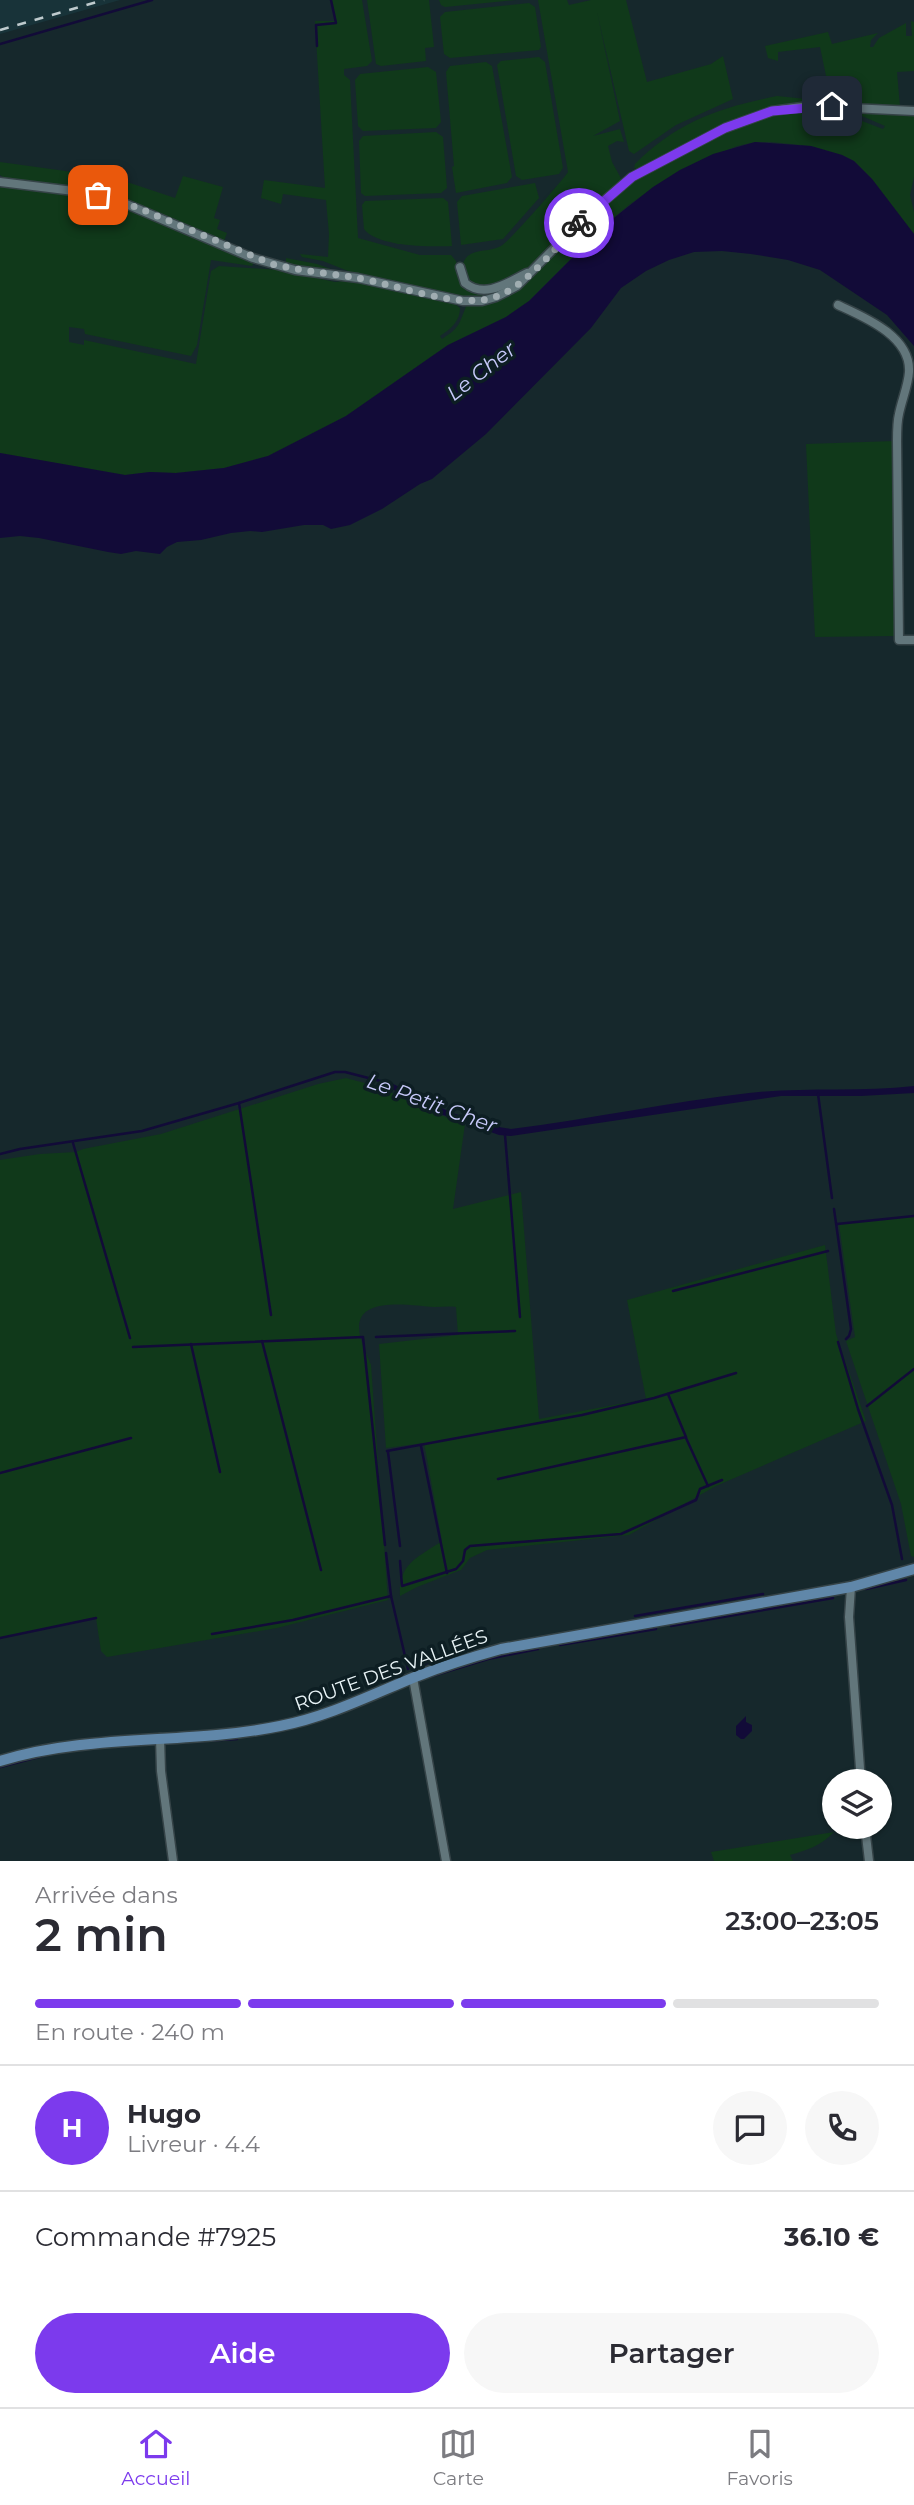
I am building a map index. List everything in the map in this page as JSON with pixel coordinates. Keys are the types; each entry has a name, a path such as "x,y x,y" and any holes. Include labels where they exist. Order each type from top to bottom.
{"main road":[{"name":"ROUTE DES VALLÉES","path":"0,1760 54,1748 241,1733 282,1726 338,1709 469,1657 501,1649 851,1587 914,1569"}],"street":[{"path":"0,182 82,191 119,201 253,258 295,270 358,278 463,301 494,293 533,270 583,219 632,177 725,128 772,111 808,106 914,111"},
{"path":"460,267 462,279 468,286 494,293"},
{"path":"838,305 871,321 893,338 905,353 909,365 907,385 899,412 897,440 899,640 914,640"},
{"path":"851,1587 849,1618 860,1769"},
{"path":"413,1678 446,1861"},
{"path":"160,1738 161,1771 173,1861"},
{"path":"866,1839 869,1861"}],"shaded area":[{"path":"0,0 120,0 0,34"}],"green space":[{"path":"331,0 362,0 372,61 367,66 344,69 344,75 350,80 358,238 420,255 451,255 456,261 461,284 474,292 489,295 486,297 460,298 358,275 323,261 302,257 300,254 328,257 326,200 283,194 281,204 261,198 264,180 325,188 315,21 335,21"},
{"path":"367,0 429,0 434,47 425,48 426,61 381,66 376,64"},
{"path":"439,0 516,0 445,7"},
{"path":"538,0 567,0 569,5 591,0 626,0 647,82 711,64 723,56 733,99 676,125 634,154 629,151 597,12 620,121 593,136 620,129 624,142 617,141 608,146 612,162 622,180 530,268 486,288 468,283 462,268 467,256 506,242 568,172"},
{"path":"529,3 535,7 541,47 539,50 450,58 444,54 440,17 445,12"},
{"path":"911,21 914,22 914,71 897,72 900,107 839,102 827,97 825,91 829,90 820,47 778,52 778,61 768,58 765,46 828,32 832,44 878,33 871,40 870,47 873,47 879,38 906,23 906,36 912,36"},
{"path":"539,57 545,62 563,168 559,174 522,180 516,176 497,65 501,61"},
{"path":"486,62 492,66 512,177 507,183 456,193 446,72 450,66"},
{"path":"428,67 436,72 441,122 436,128 363,131 358,126 355,80 360,74"},
{"path":"777,96 816,100 744,118 702,136 641,169 634,168 651,149 700,118"},
{"path":"833,110 883,129 885,126 848,110 914,114 914,177 910,195 914,212 914,234 872,179 854,161 842,155 811,146 771,142 737,146 680,170 630,204 605,225 529,301 506,317 448,345 346,416 268,456 224,468 125,475 0,453 0,185 84,195 115,203 255,261 252,266 211,260 197,345 191,356 85,334 84,329 69,327 69,342 84,345 84,340 196,364 211,271 219,266 280,270 335,282 352,280 455,304 460,308 457,321 440,336 442,339 456,328 467,304 492,301 623,188 718,134 773,114"},
{"path":"436,132 443,137 447,188 441,193 365,196 361,193 359,141 363,136"},
{"path":"0,162 130,183 175,198 183,176 223,187 214,218 220,220 217,229 227,233 224,241 121,199 57,185 6,179 0,175"},
{"path":"535,183 539,198 503,239 461,245 457,202 462,196"},
{"path":"443,198 448,202 452,246 392,243 371,235 364,229 362,205 365,201"},
{"path":"286,258 336,271 294,266 286,263"},
{"path":"895,441 895,636 815,637 806,444"},
{"path":"346,1078 383,1088 421,1108 465,1124 453,1209 521,1192 539,1419 646,1399 627,1300 825,1245 836,1334 866,1421 716,1486 629,1535 487,1550 470,1558 461,1570 400,1596 400,1585 406,1568 442,1541 424,1443 386,1448 379,1344 458,1335 456,1307 377,1307 367,1311 361,1318 359,1328 371,1365 388,1600 277,1628 107,1657 101,1651 96,1618 0,1638 0,1160 76,1152 161,1134 318,1084"},
{"path":"914,1216 914,1557 911,1556 901,1504 846,1341 855,1337 839,1224"},
{"path":"822,1834 822,1839 826,1839 790,1855 793,1861 714,1861 711,1852"}],"water":[{"name":"Le Cher","path":"755,142 811,146 842,155 854,161 872,179 914,234 914,346 887,315 820,270 788,260 751,254 694,252 646,271 621,288 591,328 486,434 432,479 350,525 331,529 323,525 304,525 262,532 231,533 177,542 160,554 136,551 121,554 20,536 0,538 0,453 125,475 224,468 268,456 346,416 448,345 506,317 529,301 605,225 653,187 713,154"},
{"path":"386,1080 462,1116 511,1129 749,1093 914,1086 914,1093 781,1096 511,1136 499,1135 424,1108 394,1090 383,1087"},
{"path":"746,1716 746,1722 752,1725 752,1731 741,1739 736,1735 736,1726"}],"waterway":[{"path":"0,44 152,0"},
{"path":"317,46 316,25 336,23 331,0"},
{"name":"Le Petit Cher","path":"0,1154 142,1131 335,1072 388,1083"},
{"path":"818,1094 832,1198"},
{"path":"239,1103 271,1315"},
{"path":"505,1135 520,1317"},
{"path":"73,1143 130,1338"},
{"path":"834,1209 851,1329 846,1339"},
{"path":"837,1224 914,1216"},
{"path":"673,1291 828,1251"},
{"path":"376,1337 515,1331"},
{"path":"133,1347 363,1337 385,1545"},
{"path":"262,1341 321,1570"},
{"path":"838,1342 892,1505 902,1559"},
{"path":"191,1344 220,1472"},
{"path":"867,1406 914,1369"},
{"path":"387,1451 582,1415 654,1398 736,1373"},
{"path":"498,1479 686,1437 668,1394"},
{"path":"0,1473 131,1438"},
{"path":"686,1438 708,1486"},
{"path":"421,1446 447,1573"},
{"path":"388,1452 400,1546"},
{"path":"400,1561 402,1586 456,1569 463,1561 465,1550 470,1546 621,1534 696,1500 700,1489 722,1480"},
{"path":"386,1553 391,1596 408,1669"},
{"path":"866,1589 906,1580"},
{"path":"635,1616 763,1594"},
{"path":"212,1634 293,1620 391,1596"},
{"path":"671,1626 833,1598"},
{"path":"0,1638 96,1618"},
{"path":"560,1645 656,1629"},
{"path":"429,1677 488,1659 538,1649"},
{"path":"424,1664 455,1653"},
{"path":"166,1743 237,1739"},
{"path":"0,1767 50,1754"}],"railway":[{"path":"0,30 104,0"}],"way so far":[{"path":"98,195 136,207 272,264 295,270 358,278 463,301 496,297 517,286 579,223"}],"route":[{"path":"579,223 632,177 725,128 772,111 832,106"}]}
